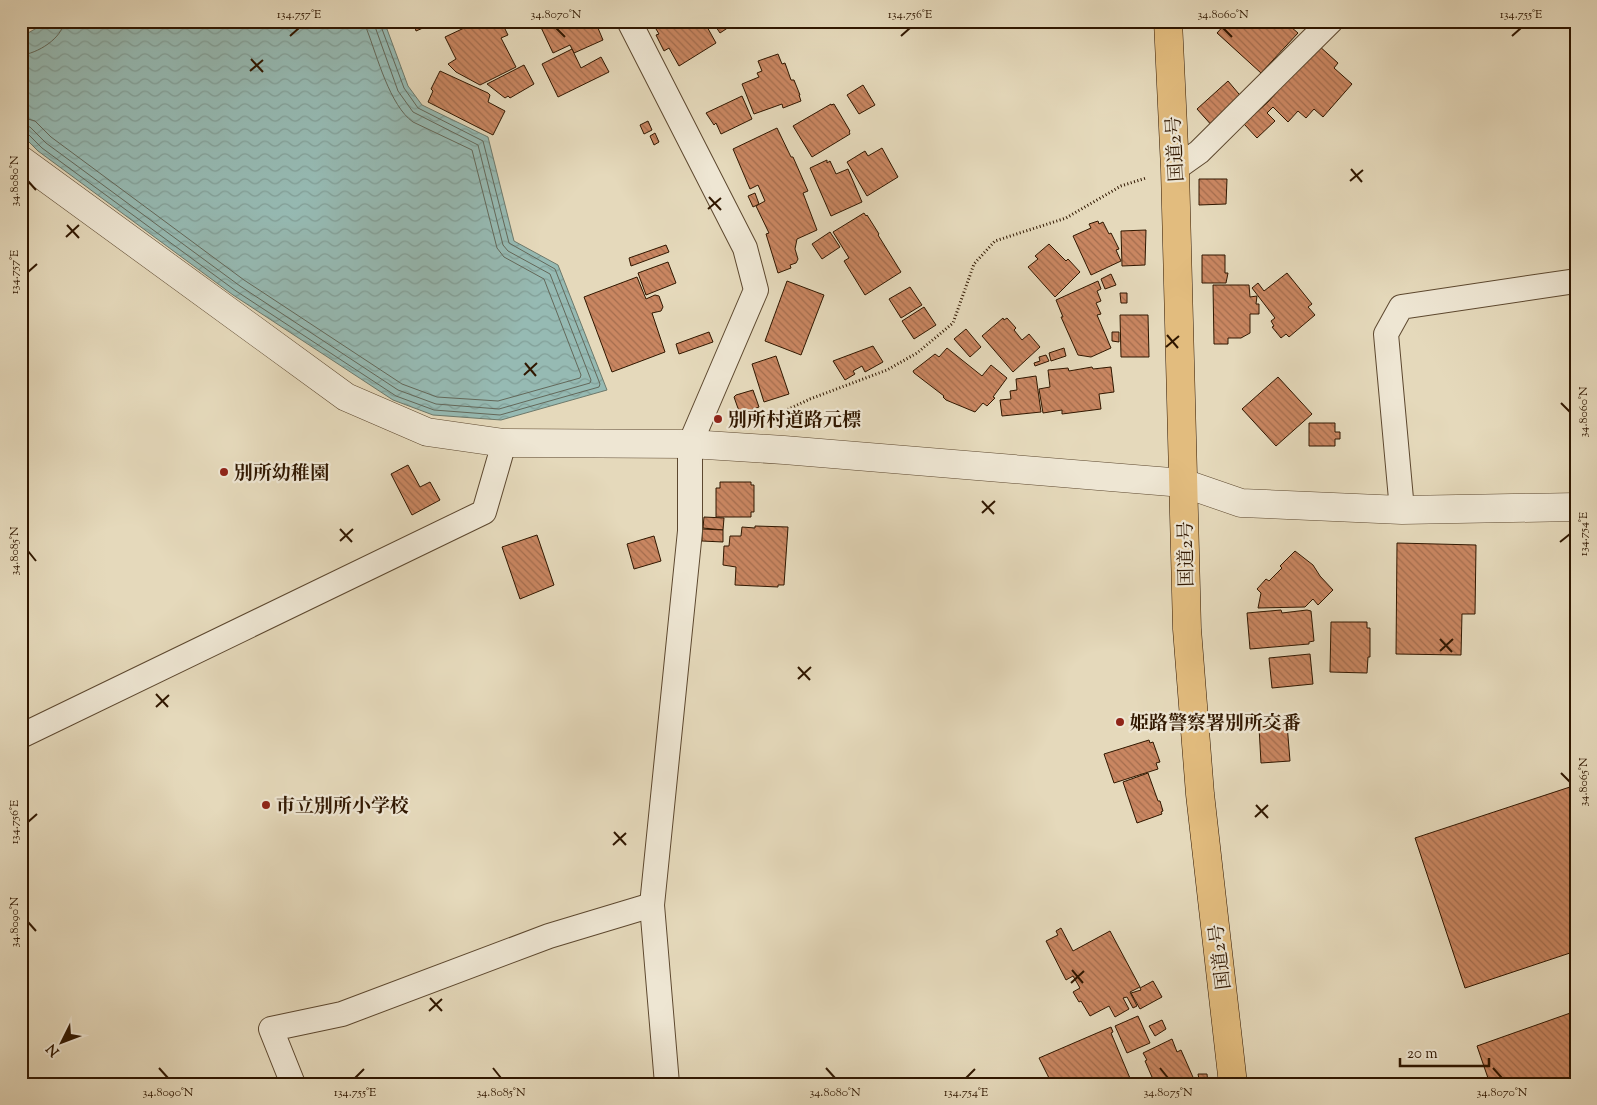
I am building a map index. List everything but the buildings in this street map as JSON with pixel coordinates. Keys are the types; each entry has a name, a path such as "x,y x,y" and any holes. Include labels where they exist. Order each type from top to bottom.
{"highway":[{"name":"国道2号","path":"1168,21 1176,169 1187,629 1193,725 1233,1084"}],"street":[{"path":"630,21 745,248 756,290 690,444 690,531 652,905 667,1084"},
{"path":"1176,169 1199,152 1332,21"},
{"path":"21,160 346,398 427,432 504,443 690,444 784,450 1184,483 1241,503 1402,510 1576,508"},
{"path":"1402,510 1386,334 1401,307 1576,281"},
{"path":"21,736 484,512 504,443"},
{"path":"293,1084 271,1029 342,1014 549,936 652,905"}],"path":[{"path":"784,450 780,413 810,399 887,370 917,353 953,324 974,264 995,241 1066,218 1121,186 1176,169"}],"water":[{"path":"49,21 384,21 408,86 422,105 488,137 514,241 558,265 607,390 501,420 433,415 393,400 233,295 38,151 21,134 21,37"}],"place":[{"name":"別所村道路元標","path":"718,419"},
{"name":"別所幼稚園","path":"224,472"},
{"name":"姫路警察署別所交番","path":"1120,722"},
{"name":"市立別所小学校","path":"266,805"}]}
